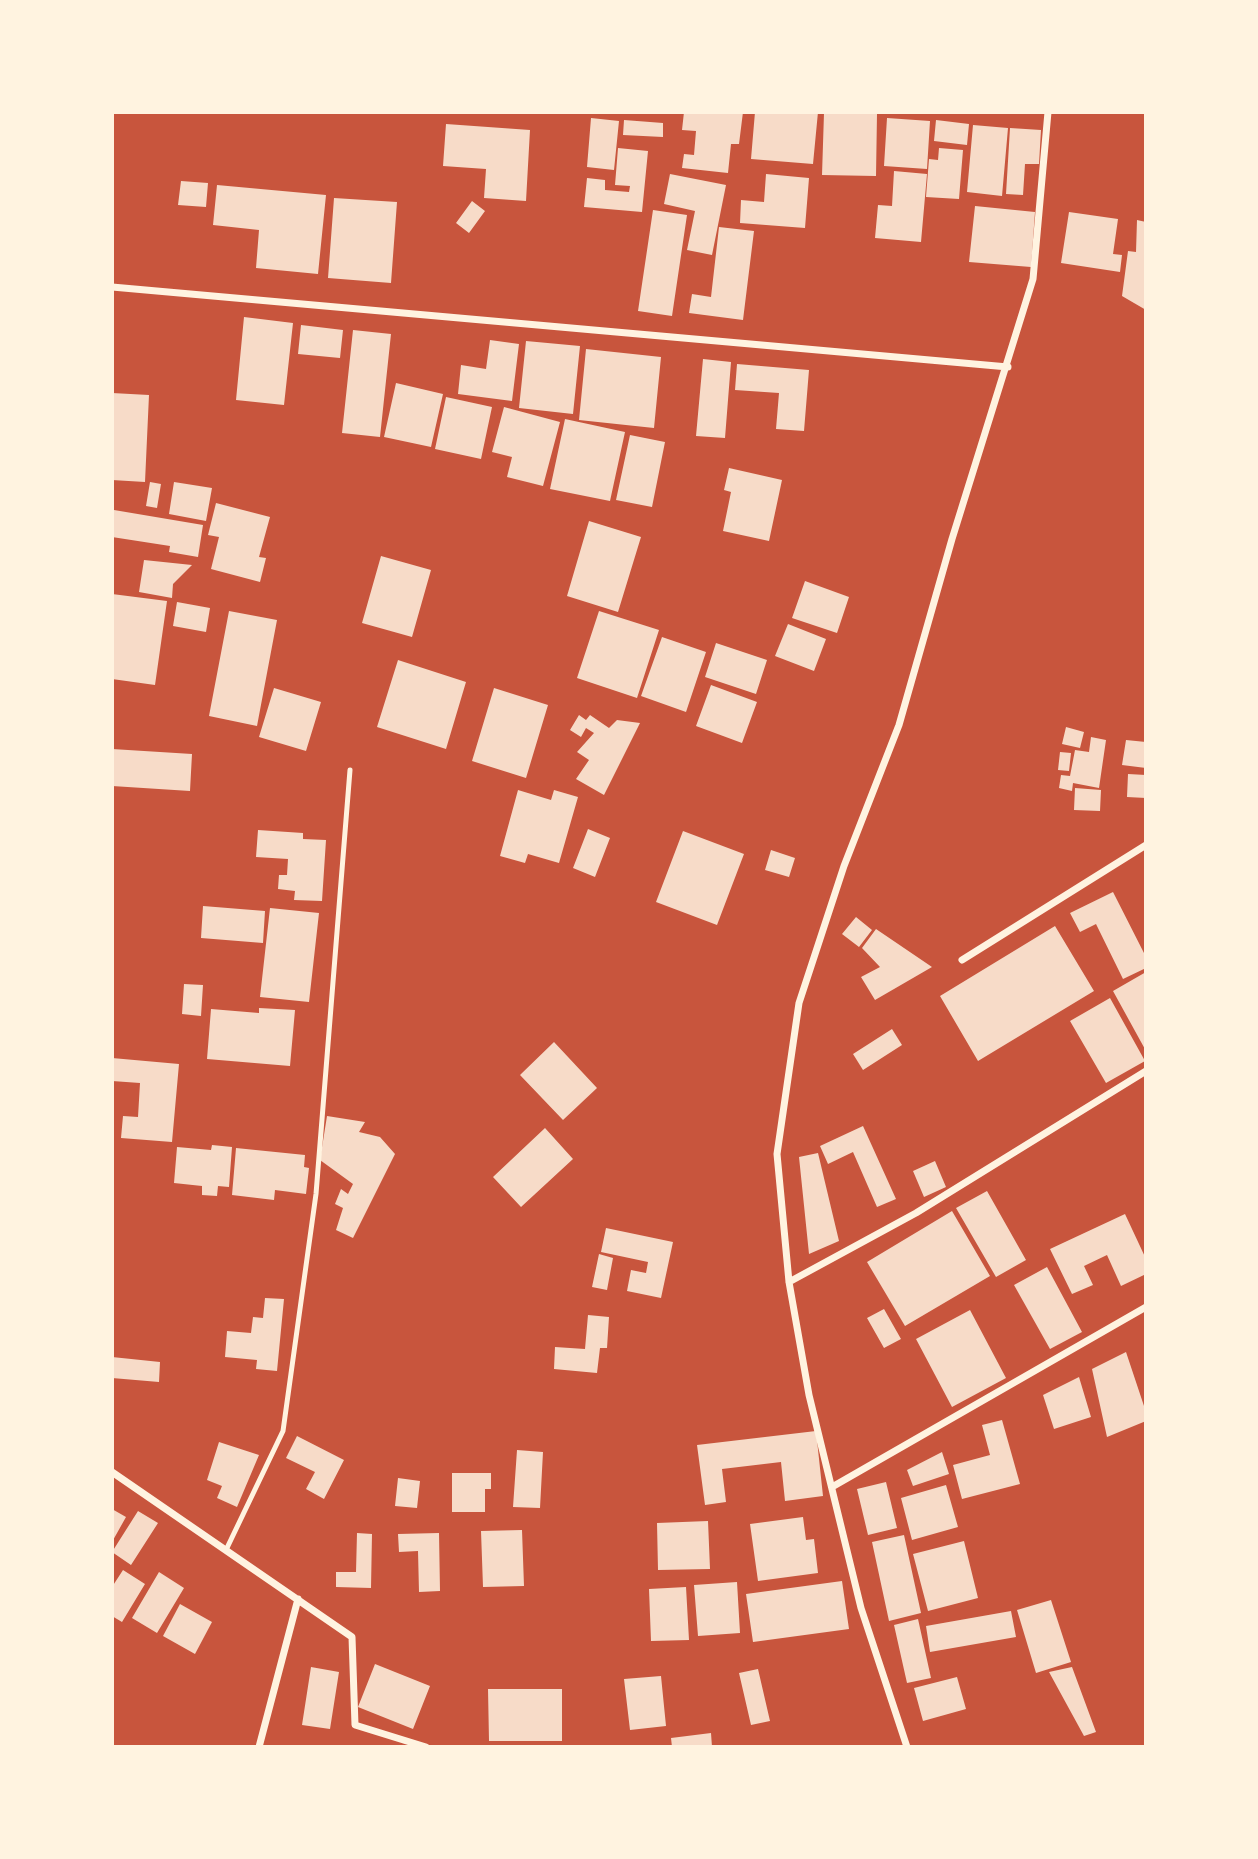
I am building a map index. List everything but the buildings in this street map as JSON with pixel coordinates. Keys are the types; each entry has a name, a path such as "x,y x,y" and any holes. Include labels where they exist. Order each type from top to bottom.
{"street":[{"path":"907,1747 861,1608 809,1395 789,1282 777,1154 799,1003 845,866 899,725 952,539 1008,368 1033,279 1048,112"},
{"path":"112,287 1008,368"},
{"path":"962,960 1146,845"},
{"path":"789,1282 916,1213 1146,1071"},
{"path":"832,1487 1146,1307"},
{"path":"112,1472 352,1637 355,1725 426,1747"},
{"path":"259,1747 298,1599"}],"lane":[{"path":"226,1550 283,1431 316,1194 350,769"}]}
